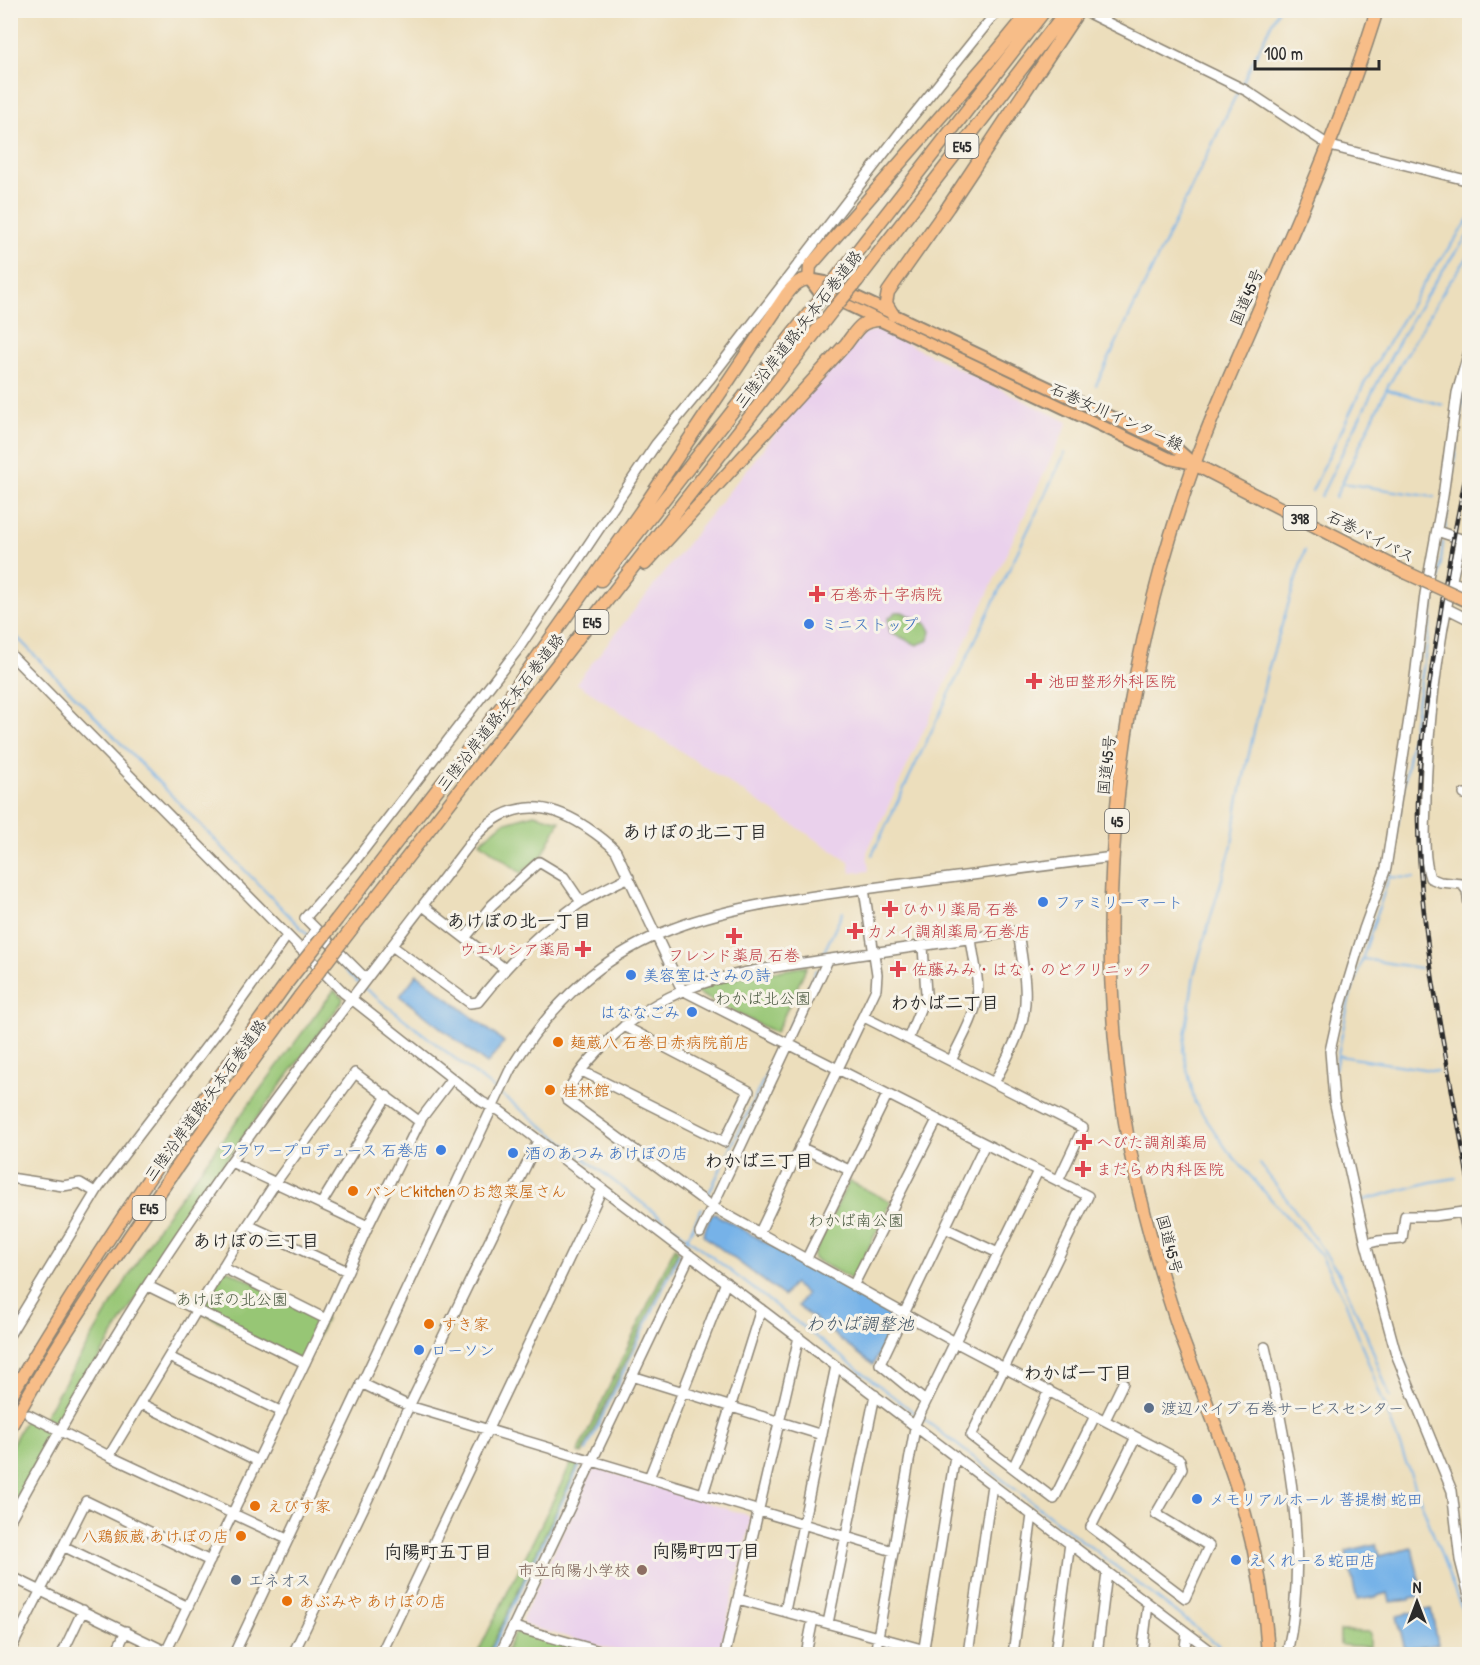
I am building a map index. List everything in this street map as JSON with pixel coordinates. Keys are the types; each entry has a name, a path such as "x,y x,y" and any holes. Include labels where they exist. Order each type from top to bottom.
{"highway":[{"path":"502,707 640,511 786,295 802,279 809,279 810,266 987,63 1030,10"},
{"name":"三陸沿岸道路;矢本石巻道路","path":"10,1397 120,1222 187,1122 286,984 1045,10"},
{"name":"三陸沿岸道路;矢本石巻道路","path":"10,1428 56,1349 126,1241 300,996 1067,10"},
{"name":"国道45号","path":"1268,1654 1261,1585 1239,1494 1162,1276 1150,1235 1124,1117 1111,987 1110,920 1113,857 1126,732 1142,642 1174,525 1194,464 1330,146 1360,66 1377,10"},
{"path":"893,315 886,303 888,292 1084,12"},
{"path":"589,625 860,326 867,321 878,320"},
{"name":"石巻バイパス","path":"1194,464 1405,572 1470,602"}],"main road":[{"name":"石巻女川インター線","path":"809,279 825,282 1175,447 1194,464"},
{"name":"石巻女川インター線","path":"809,279 818,291 878,320 1171,459 1194,464"}],"street":[{"path":"998,10 912,117 709,380 656,444 519,648 352,865 305,918 359,988 452,1078 916,1424 992,1485 1215,1654"},
{"path":"1084,12 1240,88 1330,146 1470,181"},
{"path":"1470,348 1458,393 1425,594 1414,686 1386,868 1364,929 1338,1015 1330,1051 1334,1100 1396,1354 1452,1491 1460,1560 1470,1599"},
{"path":"1437,531 1466,540 1451,581 1433,686 1427,740 1425,824 1427,858 1430,878 1467,887 1470,911"},
{"path":"1451,581 1470,589"},
{"path":"1446,608 1470,620"},
{"path":"10,654 287,936 302,950 359,988"},
{"path":"10,1520 60,1430 148,1286 181,1233 231,1162 359,988 483,828 502,814 524,808 543,807 561,812 605,839 616,851 682,990 1088,1196 971,1436 1054,1499 1095,1416"},
{"path":"234,1654 502,1085 529,1038 569,992 618,955 655,934 692,920 732,910 864,889 1113,857"},
{"path":"465,938 492,905 539,862 564,877 581,902"},
{"path":"392,946 470,1004 478,1002 505,969 540,934 581,902 629,877"},
{"path":"759,1233 876,989 877,974 864,889"},
{"path":"423,906 505,969"},
{"path":"302,950 316,930"},
{"path":"994,1083 1020,1028 1024,1012 1024,979 1018,931 722,976 682,990 659,1001 624,1026 595,1054 567,1093 567,1100 711,1206 954,1342 1049,1390 1180,1460 1182,1469 1156,1514 1209,1546 1185,1598 1091,1527 1136,1437"},
{"path":"10,1334 95,1192 232,1013 287,936"},
{"path":"951,1061 977,998 977,980 970,938"},
{"path":"908,1039 926,994 923,946"},
{"path":"700,1233 828,960"},
{"path":"864,1017 1083,1128 1058,1181"},
{"path":"582,1071 724,1142 749,1091 624,1026"},
{"path":"109,1456 248,1225 276,1182 356,1073 420,1122"},
{"path":"10,1576 126,1631 166,1653 326,1319 368,1226 420,1122 452,1078"},
{"path":"806,1260 887,1095"},
{"path":"321,1204 387,1096"},
{"path":"853,1286 937,1119"},
{"path":"293,1654 377,1480 409,1406 538,1141"},
{"path":"924,1405 879,1364 985,1144"},
{"path":"800,1147 849,1170"},
{"path":"231,1162 368,1226"},
{"path":"875,1654 916,1424 1038,1171"},
{"path":"10,1178 63,1186 80,1183 95,1192"},
{"path":"381,1654 602,1189"},
{"path":"1369,1244 1402,1239 1405,1216 1434,1216 1463,1212 1470,1244"},
{"path":"248,1225 346,1271"},
{"path":"945,1228 998,1253"},
{"path":"500,1654 690,1255"},
{"path":"222,1267 326,1319"},
{"path":"649,1478 726,1282"},
{"path":"148,1286 305,1363"},
{"path":"703,1494 761,1309"},
{"path":"725,1654 799,1337"},
{"path":"1265,1347 1290,1463 1296,1522 1296,1608 1287,1654"},
{"path":"169,1356 282,1412"},
{"path":"784,1611 836,1366"},
{"path":"632,1376 822,1435"},
{"path":"361,1383 409,1406 488,1431 893,1551"},
{"path":"1105,1420 1123,1383"},
{"path":"1013,1468 1049,1390"},
{"path":"828,1623 875,1395"},
{"path":"142,1404 258,1461"},
{"path":"29,1415 109,1456 287,1539"},
{"path":"923,1652 956,1456"},
{"path":"968,1654 992,1485"},
{"path":"10,1651 86,1501 210,1561"},
{"path":"1013,1654 1032,1515"},
{"path":"1055,1654 1070,1543"},
{"path":"63,1546 188,1607"},
{"path":"1097,1654 1107,1573"},
{"path":"738,1599 923,1652 940,1654"},
{"path":"1142,1654 1148,1604"},
{"path":"62,1654 83,1610"},
{"path":"806,1654 813,1619"},
{"path":"514,1627 610,1654"},
{"path":"115,1654 126,1631"},
{"path":"1184,1654 1187,1633"}],"shaded area":[{"name":"石巻赤十字病院","path":"879,330 1068,422 867,852 869,871 851,873 849,861 576,683 806,395 864,333"},
{"name":"市立向陽小学校","path":"599,1469 747,1515 751,1520 719,1654 629,1654 524,1625 522,1619 592,1471"}],"green space":[{"path":"896,612 902,612 927,624 931,631 929,640 917,645 890,632 888,619"},
{"path":"534,814 560,821 542,856 521,873 480,842 503,823"},
{"name":"わかば北公園","path":"807,966 776,1033 695,992 695,989 720,981"},
{"path":"334,990 343,998 342,1002 231,1153 168,1245 63,1418 56,1422 44,1417 160,1224"},
{"name":"わかば南公園","path":"849,1181 891,1202 854,1278 851,1279 814,1259 813,1256"},
{"path":"675,1247 678,1251 582,1454 578,1453"},
{"name":"あけぼの北公園","path":"222,1267 326,1319 305,1363 196,1310"},
{"path":"26,1418 51,1432 11,1510 11,1447"},
{"path":"573,1460 579,1463 488,1654 477,1654"},
{"path":"1340,1631 1370,1632 1370,1647 1340,1645"},
{"path":"521,1632 599,1654 505,1654 514,1634"}],"water":[{"path":"417,974 504,1042 487,1064 400,996"},
{"name":"わかば調整池","path":"715,1214 894,1314 896,1317 873,1365 798,1306 806,1294 793,1284 784,1296 704,1236 711,1215"},
{"path":"1376,1544 1379,1556 1412,1548 1423,1595 1410,1598 1410,1600 1390,1602 1388,1593 1357,1600 1346,1551"},
{"path":"1431,1609 1438,1644 1405,1650 1397,1616"}],"waterway":[{"path":"1241,86 1278,10"},
{"path":"1096,385 1238,91"},
{"path":"1312,491 1365,382 1424,283 1470,218"},
{"path":"1321,496 1407,327 1470,233"},
{"path":"1335,498 1388,386 1446,287 1470,254"},
{"path":"1445,530 1463,395 1470,371"},
{"path":"1388,390 1443,405"},
{"path":"872,855 1065,453"},
{"path":"1342,483 1434,497"},
{"path":"1439,581 1443,542"},
{"path":"1305,550 1267,673 1238,803 1232,845 1194,974 1183,1050 1195,1103 1228,1151 1321,1255 1345,1301 1470,1631"},
{"path":"1335,1069 1349,1000 1389,877 1434,601"},
{"path":"10,630 308,935"},
{"path":"1389,877 1414,878"},
{"path":"821,958 843,912"},
{"path":"1363,959 1420,968"},
{"path":"334,960 358,983"},
{"path":"784,1038 816,970"},
{"path":"363,987 498,1092"},
{"path":"706,1199 778,1050"},
{"path":"1339,1056 1437,1071"},
{"path":"502,1095 916,1414"},
{"path":"1260,1164 1340,1275 1368,1338 1390,1397"},
{"path":"1360,1201 1431,1182 1456,1178"},
{"path":"684,1245 702,1208"},
{"path":"586,1451 680,1253"},
{"path":"1393,1326 1407,1369"},
{"path":"921,1417 1230,1654"},
{"path":"490,1654 580,1465"}],"railway":[{"path":"1470,456 1448,568 1426,704 1418,797 1420,866 1430,959 1470,1190"}],"place":[{"name":"石巻赤十字病院","path":"817,594"},
{"name":"ミニストップ","path":"809,624"},
{"name":"池田整形外科医院","path":"1034,681"},
{"name":"ファミリーマート","path":"1043,902"},
{"name":"ひかり薬局 石巻","path":"890,909"},
{"name":"カメイ調剤薬局 石巻店","path":"855,931"},
{"name":"フレンド薬局 石巻","path":"734,936"},
{"name":"ウエルシア薬局","path":"583,949"},
{"name":"佐藤みみ・はな・のどクリニック","path":"898,969"},
{"name":"美容室はさみの詩","path":"631,975"},
{"name":"はななごみ","path":"692,1012"},
{"name":"麺蔵八 石巻日赤病院前店","path":"558,1042"},
{"name":"桂林館","path":"550,1090"},
{"name":"へびた調剤薬局","path":"1084,1142"},
{"name":"フラワープロデュース 石巻店","path":"441,1150"},
{"name":"酒のあつみ あけぼの店","path":"513,1153"},
{"name":"まだらめ内科医院","path":"1083,1169"},
{"name":"バンビkitchenのお惣菜屋さん","path":"353,1191"},
{"name":"すき家","path":"429,1324"},
{"name":"ローソン","path":"419,1350"},
{"name":"渡辺パイプ 石巻サービスセンター","path":"1149,1408"},
{"name":"メモリアルホール 菩提樹 蛇田","path":"1197,1499"},
{"name":"えびす家","path":"255,1506"},
{"name":"八鶏飯蔵 あけぼの店","path":"241,1536"},
{"name":"えくれーる蛇田店","path":"1236,1560"},
{"name":"市立向陽小学校","path":"642,1570"},
{"name":"エネオス","path":"236,1580"},
{"name":"あぶみや あけぼの店","path":"287,1601"}],"district":[{"name":"あけぼの北二丁目","path":"695,831"},
{"name":"あけぼの北一丁目","path":"519,920"},
{"name":"わかば二丁目","path":"945,1002"},
{"name":"わかば三丁目","path":"759,1160"},
{"name":"あけぼの三丁目","path":"256,1240"},
{"name":"わかば一丁目","path":"1078,1372"},
{"name":"向陽町四丁目","path":"706,1550"},
{"name":"向陽町五丁目","path":"438,1551"}]}
